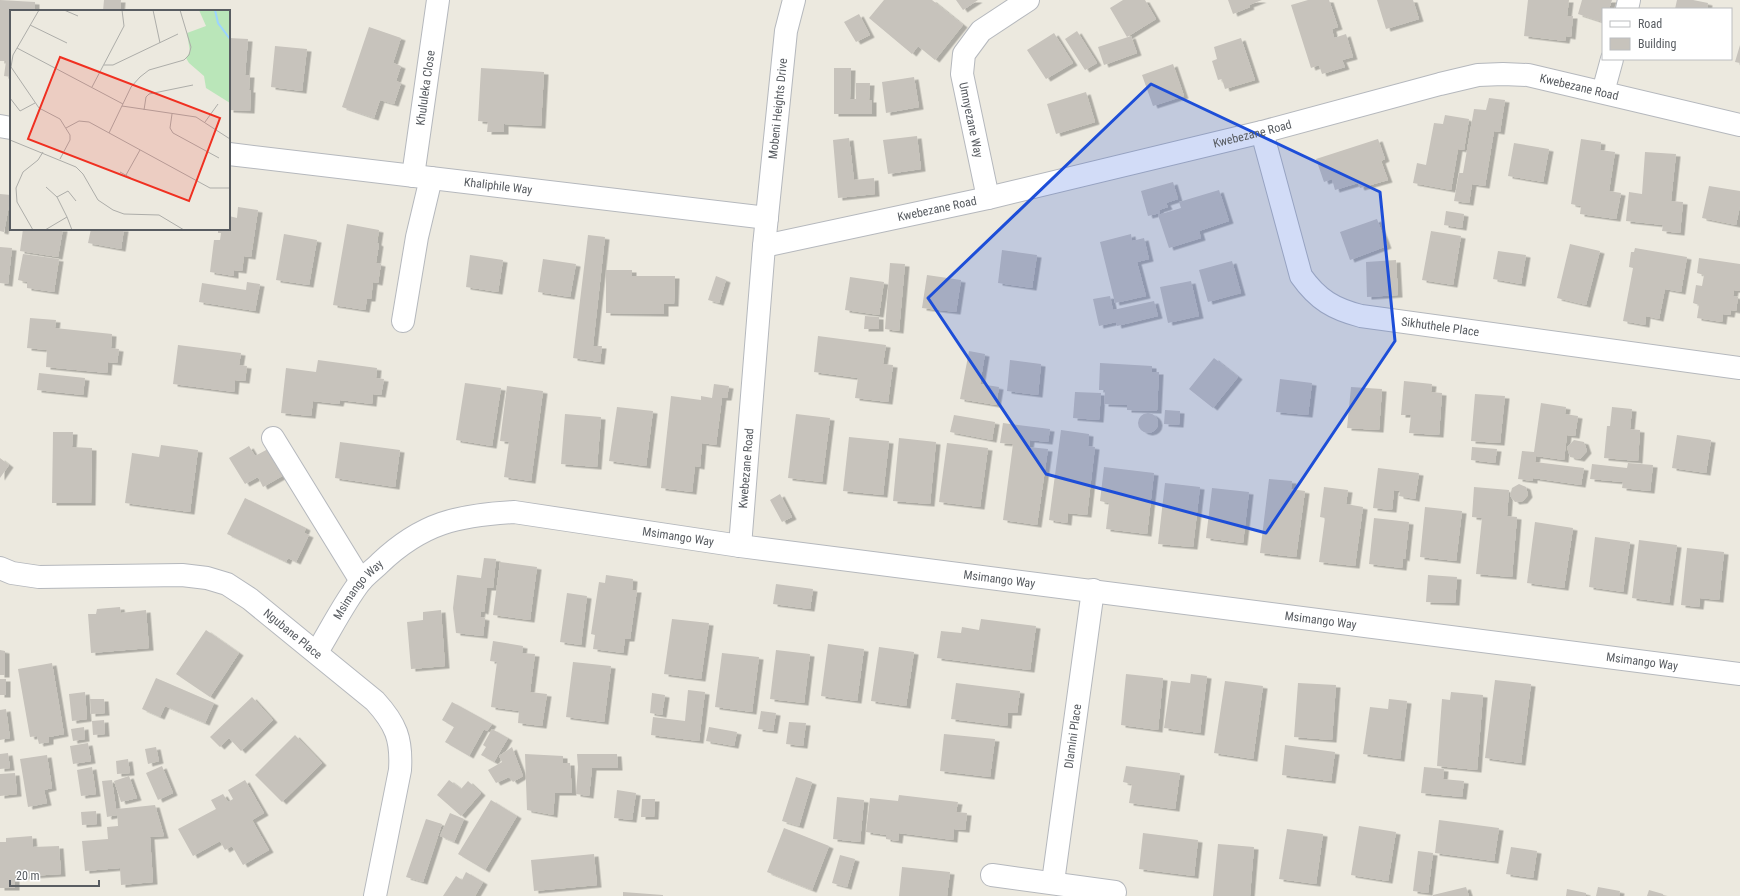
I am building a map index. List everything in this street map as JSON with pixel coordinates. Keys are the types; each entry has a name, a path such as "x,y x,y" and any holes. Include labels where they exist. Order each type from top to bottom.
{"street":[{"name":"Khululeka Close","path":"403,321 415,244 438,0"},
{"name":"Mobeni Heights Drive","path":"767,218 786,31 794,0"},
{"name":"Umnyezane Way","path":"988,198 962,74 964,54 981,31 1028,0"},
{"path":"1603,92 1612,60"},
{"name":"Kwebezane Road","path":"764,246 988,198 1262,132 1478,75 1528,75 1740,125"},
{"path":"0,126 10,128"},
{"name":"Sikhuthele Place","path":"1262,132 1301,276 1309,287 1339,310 1361,316 1740,368"},
{"name":"Khaliphile Way","path":"230,154 767,218"},
{"name":"Kwebezane Road","path":"740,546 767,218"},
{"path":"273,438 361,581"},
{"name":"Msimango Way","path":"317,652 361,581 390,554 416,534 446,522 479,514 514,512 740,546 1094,590 1740,674"},
{"name":"Ngubane Place","path":"0,568 12,573 39,577 182,575 207,578 227,584 250,599 376,701 390,717 397,732 402,750 400,770 375,896"},
{"name":"Dlamini Place","path":"1053,882 1094,590"},
{"path":"992,875 1053,882 1115,892"}],"highlighted area":[{"path":"1151,84 1380,192 1395,341 1266,533 1046,474 928,298"}],"building":[{"path":"0,0 35,2 35,10 10,10 10,77 4,76 6,61 0,61"},
{"path":"104,0 121,0 120,10 103,10"},
{"path":"884,0 932,0 963,25 935,60 918,46 912,54 869,18"},
{"path":"956,0 978,0 963,10"},
{"path":"1123,0 1145,0 1156,19 1127,37 1110,8"},
{"path":"1228,0 1262,0 1233,14"},
{"path":"1308,0 1329,0 1338,27 1332,29 1334,38 1346,34 1353,57 1342,60 1345,67 1322,74 1319,65 1311,68 1291,5"},
{"path":"1377,0 1413,0 1419,19 1386,29"},
{"path":"1528,0 1569,0 1567,16 1573,16 1571,37 1566,36 1565,41 1524,36"},
{"path":"1582,0 1612,0 1609,8 1602,8 1602,22 1578,14"},
{"path":"1677,0 1693,0 1708,3 1707,8 1675,8"},
{"path":"859,14 870,35 856,42 844,22"},
{"path":"369,27 401,38 393,63 401,66 396,81 401,83 394,104 380,100 374,118 342,107"},
{"path":"1077,31 1097,63 1085,70 1065,39"},
{"path":"1054,33 1073,63 1046,79 1027,50"},
{"path":"1131,36 1137,53 1104,65 1098,47"},
{"path":"230,38 248,39 245,75 250,75 250,111 230,110"},
{"path":"1241,38 1255,80 1225,89 1222,79 1218,80 1212,61 1217,59 1214,47"},
{"path":"1740,45 1740,63 1735,62"},
{"path":"275,46 307,49 302,91 271,87"},
{"path":"1173,64 1184,96 1153,106 1142,75"},
{"path":"481,68 544,72 541,126 504,124 504,132 487,132 488,122 478,121"},
{"path":"834,68 851,68 850,99 856,99 856,83 870,83 869,100 872,100 872,114 834,114"},
{"path":"914,77 919,107 886,113 882,82"},
{"path":"1086,92 1095,122 1056,134 1047,104"},
{"path":"1489,98 1505,100 1500,132 1494,131 1485,186 1472,184 1469,203 1454,201 1459,173 1463,173 1474,109 1486,110"},
{"path":"1445,115 1469,119 1464,150 1458,149 1451,190 1413,183 1417,163 1426,165 1434,123 1443,124"},
{"path":"917,136 921,169 888,174 883,140"},
{"path":"849,138 854,180 874,178 875,194 838,198 833,140"},
{"path":"1378,139 1385,159 1381,161 1388,180 1360,188 1358,183 1335,190 1332,179 1324,182 1316,159"},
{"path":"1581,139 1601,142 1600,150 1615,152 1609,191 1621,193 1616,219 1580,214 1581,206 1571,204"},
{"path":"1514,143 1549,149 1543,182 1508,176"},
{"path":"1645,152 1676,154 1671,201 1683,202 1680,233 1662,231 1663,225 1626,221 1629,192 1642,194"},
{"path":"1173,182 1178,199 1166,203 1168,207 1159,210 1160,213 1148,216 1141,191"},
{"path":"1709,186 1740,191 1740,206 1736,225 1702,218"},
{"path":"1219,190 1229,221 1199,231 1201,238 1169,248 1158,215 1181,208 1179,202"},
{"path":"0,194 10,195 4,232 0,231"},
{"path":"238,207 258,210 251,257 244,256 242,271 234,270 234,276 210,272 214,240 220,240 221,233 218,233 218,230 230,230 230,216 237,218"},
{"path":"1446,211 1464,214 1462,228 1444,225"},
{"path":"1377,219 1387,246 1350,260 1340,232"},
{"path":"347,224 379,230 377,243 379,244 376,263 381,264 378,283 373,282 371,299 367,299 365,310 333,305"},
{"path":"23,230 63,230 58,257 20,251"},
{"path":"91,230 124,230 121,249 88,243"},
{"path":"1431,231 1461,236 1453,285 1422,280"},
{"path":"284,234 317,240 309,285 276,280"},
{"path":"1131,234 1132,241 1144,238 1149,259 1137,262 1146,296 1115,303 1100,242"},
{"path":"588,235 605,237 593,346 602,346 600,362 573,358"},
{"path":"1570,244 1600,251 1586,305 1557,298"},
{"path":"0,247 12,248 8,284 0,283"},
{"path":"1635,248 1687,257 1681,292 1665,289 1659,319 1646,316 1645,325 1623,321 1633,268 1629,267 1631,252 1634,252"},
{"path":"1002,250 1037,255 1032,288 998,283"},
{"path":"1498,251 1526,255 1521,284 1493,279"},
{"path":"23,254 59,259 54,292 27,288 27,282 18,280"},
{"path":"470,255 503,260 498,292 466,287"},
{"path":"1699,258 1740,264 1740,291 1734,290 1733,296 1738,297 1736,311 1731,310 1730,315 1723,314 1722,322 1697,318 1699,305 1693,303 1696,285 1702,286 1704,275 1697,273"},
{"path":"543,259 576,264 570,297 538,292"},
{"path":"1396,260 1398,295 1367,297 1366,262"},
{"path":"1232,261 1241,293 1208,302 1199,270"},
{"path":"890,263 905,264 899,331 885,329"},
{"path":"606,270 632,270 632,276 675,276 674,304 664,304 664,314 606,313"},
{"path":"927,275 961,280 956,312 922,308"},
{"path":"716,276 726,280 719,303 708,300"},
{"path":"850,277 884,282 879,315 845,310"},
{"path":"1191,281 1199,316 1168,323 1160,287"},
{"path":"247,282 260,284 255,311 199,302 202,283 246,290"},
{"path":"1110,296 1113,310 1154,301 1158,316 1117,326 1116,322 1099,326 1093,299"},
{"path":"865,316 879,317 879,329 864,329"},
{"path":"30,318 56,320 55,328 112,334 111,348 119,349 117,363 108,362 107,373 46,367 47,350 27,348"},
{"path":"818,336 886,345 883,364 893,365 888,402 855,398 858,378 814,372"},
{"path":"178,345 241,353 239,365 247,366 245,381 235,380 234,392 173,384"},
{"path":"969,351 985,354 980,384 999,387 996,405 960,399"},
{"path":"1214,358 1238,377 1213,408 1189,389"},
{"path":"318,360 377,368 376,378 384,379 381,395 373,394 372,404 340,400 339,404 313,401 311,416 281,413 286,368 316,372"},
{"path":"1010,360 1041,364 1038,395 1007,391"},
{"path":"1100,363 1152,366 1152,372 1159,372 1157,411 1127,410 1127,405 1104,404 1105,390 1099,390"},
{"path":"39,373 85,378 83,395 37,390"},
{"path":"1280,379 1312,383 1308,415 1276,412"},
{"path":"1404,381 1432,384 1431,392 1442,393 1439,435 1409,433 1411,415 1401,415"},
{"path":"465,383 501,388 492,446 456,440"},
{"path":"714,384 729,386 727,398 722,398 716,445 702,443 700,467 695,466 692,492 661,488 671,396 701,400 701,396 712,398"},
{"path":"507,386 543,391 531,481 504,477 509,442 500,441"},
{"path":"1351,387 1382,389 1379,430 1347,428"},
{"path":"1075,392 1101,393 1099,420 1073,418"},
{"path":"1475,394 1505,396 1500,443 1471,441"},
{"path":"1541,403 1566,407 1565,414 1578,416 1575,436 1567,435 1564,460 1536,456 1535,462 1584,468 1581,485 1533,478 1533,481 1518,479 1522,451 1534,452"},
{"path":"617,407 653,411 646,466 609,461"},
{"path":"1612,407 1632,409 1630,429 1640,430 1638,461 1604,458 1607,426 1610,426"},
{"path":"1165,410 1180,411 1179,425 1164,424"},
{"path":"1148,413 1155,416 1158,423 1155,430 1148,433 1141,430 1138,423 1141,416"},
{"path":"565,414 601,417 597,467 561,464"},
{"path":"796,414 830,418 822,482 788,478"},
{"path":"954,415 995,422 992,440 950,432"},
{"path":"1003,423 1050,429 1048,442 1030,440 1029,447 1048,449 1037,525 1003,520 1013,444 1000,443"},
{"path":"1061,430 1089,434 1088,446 1095,447 1087,515 1068,513 1067,523 1049,520"},
{"path":"53,432 73,432 72,447 92,448 91,503 52,503"},
{"path":"1677,435 1711,440 1706,473 1672,468"},
{"path":"849,437 889,441 883,495 843,491"},
{"path":"899,438 936,442 930,504 893,501"},
{"path":"1574,440 1584,442 1587,451 1580,459 1570,457 1567,447"},
{"path":"340,442 400,450 395,487 335,478"},
{"path":"947,443 988,448 980,507 939,502"},
{"path":"161,445 198,450 190,512 125,503 132,453 159,457"},
{"path":"249,446 255,456 268,449 284,475 263,487 258,477 245,484 229,458"},
{"path":"1472,447 1497,449 1495,463 1471,460"},
{"path":"0,458 9,465 0,478"},
{"path":"1628,463 1653,465 1650,491 1622,488 1623,482 1590,479 1592,464 1627,468"},
{"path":"1104,467 1154,473 1147,534 1106,529 1109,503 1100,501"},
{"path":"1378,468 1419,473 1415,499 1399,496 1400,491 1394,490 1392,510 1373,508"},
{"path":"1269,479 1292,481 1291,489 1305,491 1296,557 1260,553"},
{"path":"1165,483 1200,487 1193,547 1158,544"},
{"path":"1519,484 1526,487 1528,495 1523,501 1515,502 1510,496 1512,488"},
{"path":"1324,487 1348,490 1346,504 1363,507 1355,566 1319,562 1325,518 1320,517"},
{"path":"1474,487 1509,490 1507,516 1517,517 1512,577 1476,574 1482,518 1472,517"},
{"path":"1212,488 1249,492 1243,543 1206,538"},
{"path":"780,494 792,517 782,522 770,500"},
{"path":"245,498 306,528 304,533 309,535 296,562 288,558 286,562 227,534"},
{"path":"1425,507 1462,511 1456,561 1420,557"},
{"path":"1374,518 1409,522 1405,559 1403,558 1402,568 1369,564"},
{"path":"1535,522 1573,528 1564,588 1527,583"},
{"path":"1595,537 1630,542 1623,592 1589,587"},
{"path":"1639,540 1677,545 1669,603 1632,598"},
{"path":"1687,548 1724,552 1719,600 1700,598 1699,607 1681,605"},
{"path":"484,558 496,559 493,588 487,588 484,612 481,611 480,617 485,618 483,636 456,633 453,608 457,575 481,578"},
{"path":"500,562 537,567 530,620 493,615"},
{"path":"606,575 633,579 632,590 637,590 630,639 625,639 623,653 593,649 595,635 591,634 599,582 605,583"},
{"path":"1428,575 1457,577 1455,603 1426,602"},
{"path":"776,584 813,589 810,609 773,604"},
{"path":"567,593 587,596 581,645 560,642"},
{"path":"120,607 121,613 146,610 149,648 91,653 88,614 96,614 97,609"},
{"path":"441,610 445,666 411,669 407,622 423,620 423,612"},
{"path":"672,619 709,623 701,679 664,674"},
{"path":"981,619 1036,626 1030,670 937,658 941,631 961,633 962,627 979,630"},
{"path":"206,630 239,653 210,697 176,674"},
{"path":"493,641 523,646 522,653 535,654 530,692 547,694 542,726 518,723 519,711 491,707 497,662 490,661"},
{"path":"828,644 864,649 857,701 821,696"},
{"path":"879,647 914,652 906,706 871,701"},
{"path":"0,650 5,651 5,675 0,675"},
{"path":"776,650 810,654 804,703 770,699"},
{"path":"722,653 759,657 752,712 715,707"},
{"path":"573,662 611,666 604,722 566,717"},
{"path":"52,663 64,734 49,737 49,742 39,744 37,736 30,737 18,669"},
{"path":"1126,674 1163,678 1158,730 1121,725"},
{"path":"1191,674 1207,676 1200,733 1164,728 1171,681 1190,683"},
{"path":"156,678 214,703 205,723 165,706 160,717 142,709"},
{"path":"0,679 6,679 6,695 0,695"},
{"path":"1495,680 1531,684 1521,763 1485,758"},
{"path":"1225,681 1263,686 1253,759 1214,753"},
{"path":"956,683 1020,691 1017,713 1008,713 1007,726 951,719"},
{"path":"1298,683 1336,685 1332,740 1294,737"},
{"path":"688,690 705,692 699,741 651,735 653,717 685,721"},
{"path":"85,692 87,719 72,721 69,694"},
{"path":"1451,692 1483,695 1477,770 1437,766 1442,699 1450,700"},
{"path":"652,693 665,695 662,715 650,713"},
{"path":"252,697 273,720 241,751 229,738 220,747 210,737"},
{"path":"90,699 104,699 105,713 91,714"},
{"path":"1389,699 1407,701 1400,759 1363,754 1370,707 1388,709"},
{"path":"452,702 492,724 487,731 484,729 469,756 445,742 454,727 442,720"},
{"path":"6,709 10,738 0,740 0,710"},
{"path":"761,711 776,713 773,731 758,729"},
{"path":"104,720 105,734 93,735 92,721"},
{"path":"789,722 806,723 803,746 786,744"},
{"path":"84,727 85,739 73,741 71,729"},
{"path":"709,727 737,732 734,746 706,741"},
{"path":"492,729 508,738 494,762 481,755 486,747 483,745"},
{"path":"944,734 995,739 990,777 940,771"},
{"path":"295,735 322,763 282,802 255,775"},
{"path":"88,743 91,761 73,764 70,746"},
{"path":"1285,745 1335,752 1331,781 1282,775"},
{"path":"156,747 159,761 148,764 145,749"},
{"path":"512,747 523,776 513,782 509,777 496,783 488,770 502,762 499,756"},
{"path":"8,753 10,768 0,769 0,754"},
{"path":"525,754 563,756 563,763 570,763 572,793 555,793 553,815 527,810"},
{"path":"577,754 617,754 618,768 592,768 589,796 576,794 578,767"},
{"path":"47,755 52,788 44,790 47,803 28,807 20,759"},
{"path":"128,759 130,773 117,774 116,761"},
{"path":"162,766 173,793 158,800 146,773"},
{"path":"1126,766 1180,773 1175,809 1129,803 1132,784 1123,782"},
{"path":"92,767 96,794 81,796 77,770"},
{"path":"1424,767 1444,769 1443,779 1464,781 1462,797 1421,793"},
{"path":"15,773 17,794 0,796 0,774"},
{"path":"129,776 137,798 121,802 114,781"},
{"path":"796,777 812,782 799,826 782,821"},
{"path":"112,780 117,815 107,817 102,781"},
{"path":"245,780 264,813 252,820 269,850 243,865 232,846 225,850 220,841 193,856 178,829 216,809 211,800 223,794 228,802 233,799 228,790"},
{"path":"449,780 461,789 468,781 481,793 461,816 437,795"},
{"path":"617,790 636,793 632,820 614,818"},
{"path":"899,795 958,802 956,812 967,813 965,830 954,829 953,840 899,833 898,841 886,839 886,835 866,832 870,798 898,801"},
{"path":"837,797 864,800 860,842 833,839"},
{"path":"642,799 655,799 654,817 641,817"},
{"path":"491,800 517,816 485,870 458,854"},
{"path":"155,805 164,836 150,837 153,882 121,885 120,868 85,871 82,841 108,839 107,827 118,826 117,809"},
{"path":"96,811 97,824 82,825 81,812"},
{"path":"450,813 464,819 454,842 440,836"},
{"path":"426,819 442,824 423,882 406,877"},
{"path":"1439,820 1499,828 1494,861 1435,853"},
{"path":"1359,826 1396,832 1388,881 1351,875"},
{"path":"784,828 829,846 812,890 767,872"},
{"path":"1287,829 1323,834 1316,884 1279,879"},
{"path":"1143,833 1198,840 1194,876 1139,869"},
{"path":"32,836 33,847 59,846 61,874 15,877 15,888 0,888 0,842 6,842 6,838"},
{"path":"1218,844 1254,847 1250,896 1213,896"},
{"path":"1511,847 1537,851 1533,878 1506,874"},
{"path":"1418,851 1433,853 1428,893 1413,891"},
{"path":"594,854 597,885 534,891 531,860"},
{"path":"840,855 855,859 847,887 832,883"},
{"path":"902,867 950,872 947,896 899,896"},
{"path":"466,872 483,882 475,896 443,896 456,876 462,880"},
{"path":"1466,887 1469,896 1433,896 1433,895"},
{"path":"1598,887 1620,891 1619,896 1596,896"},
{"path":"1567,889 1586,893 1586,896 1566,896"},
{"path":"1649,890 1663,894 1663,896 1647,896"},
{"path":"623,892 663,895 663,896 623,896"}]}
